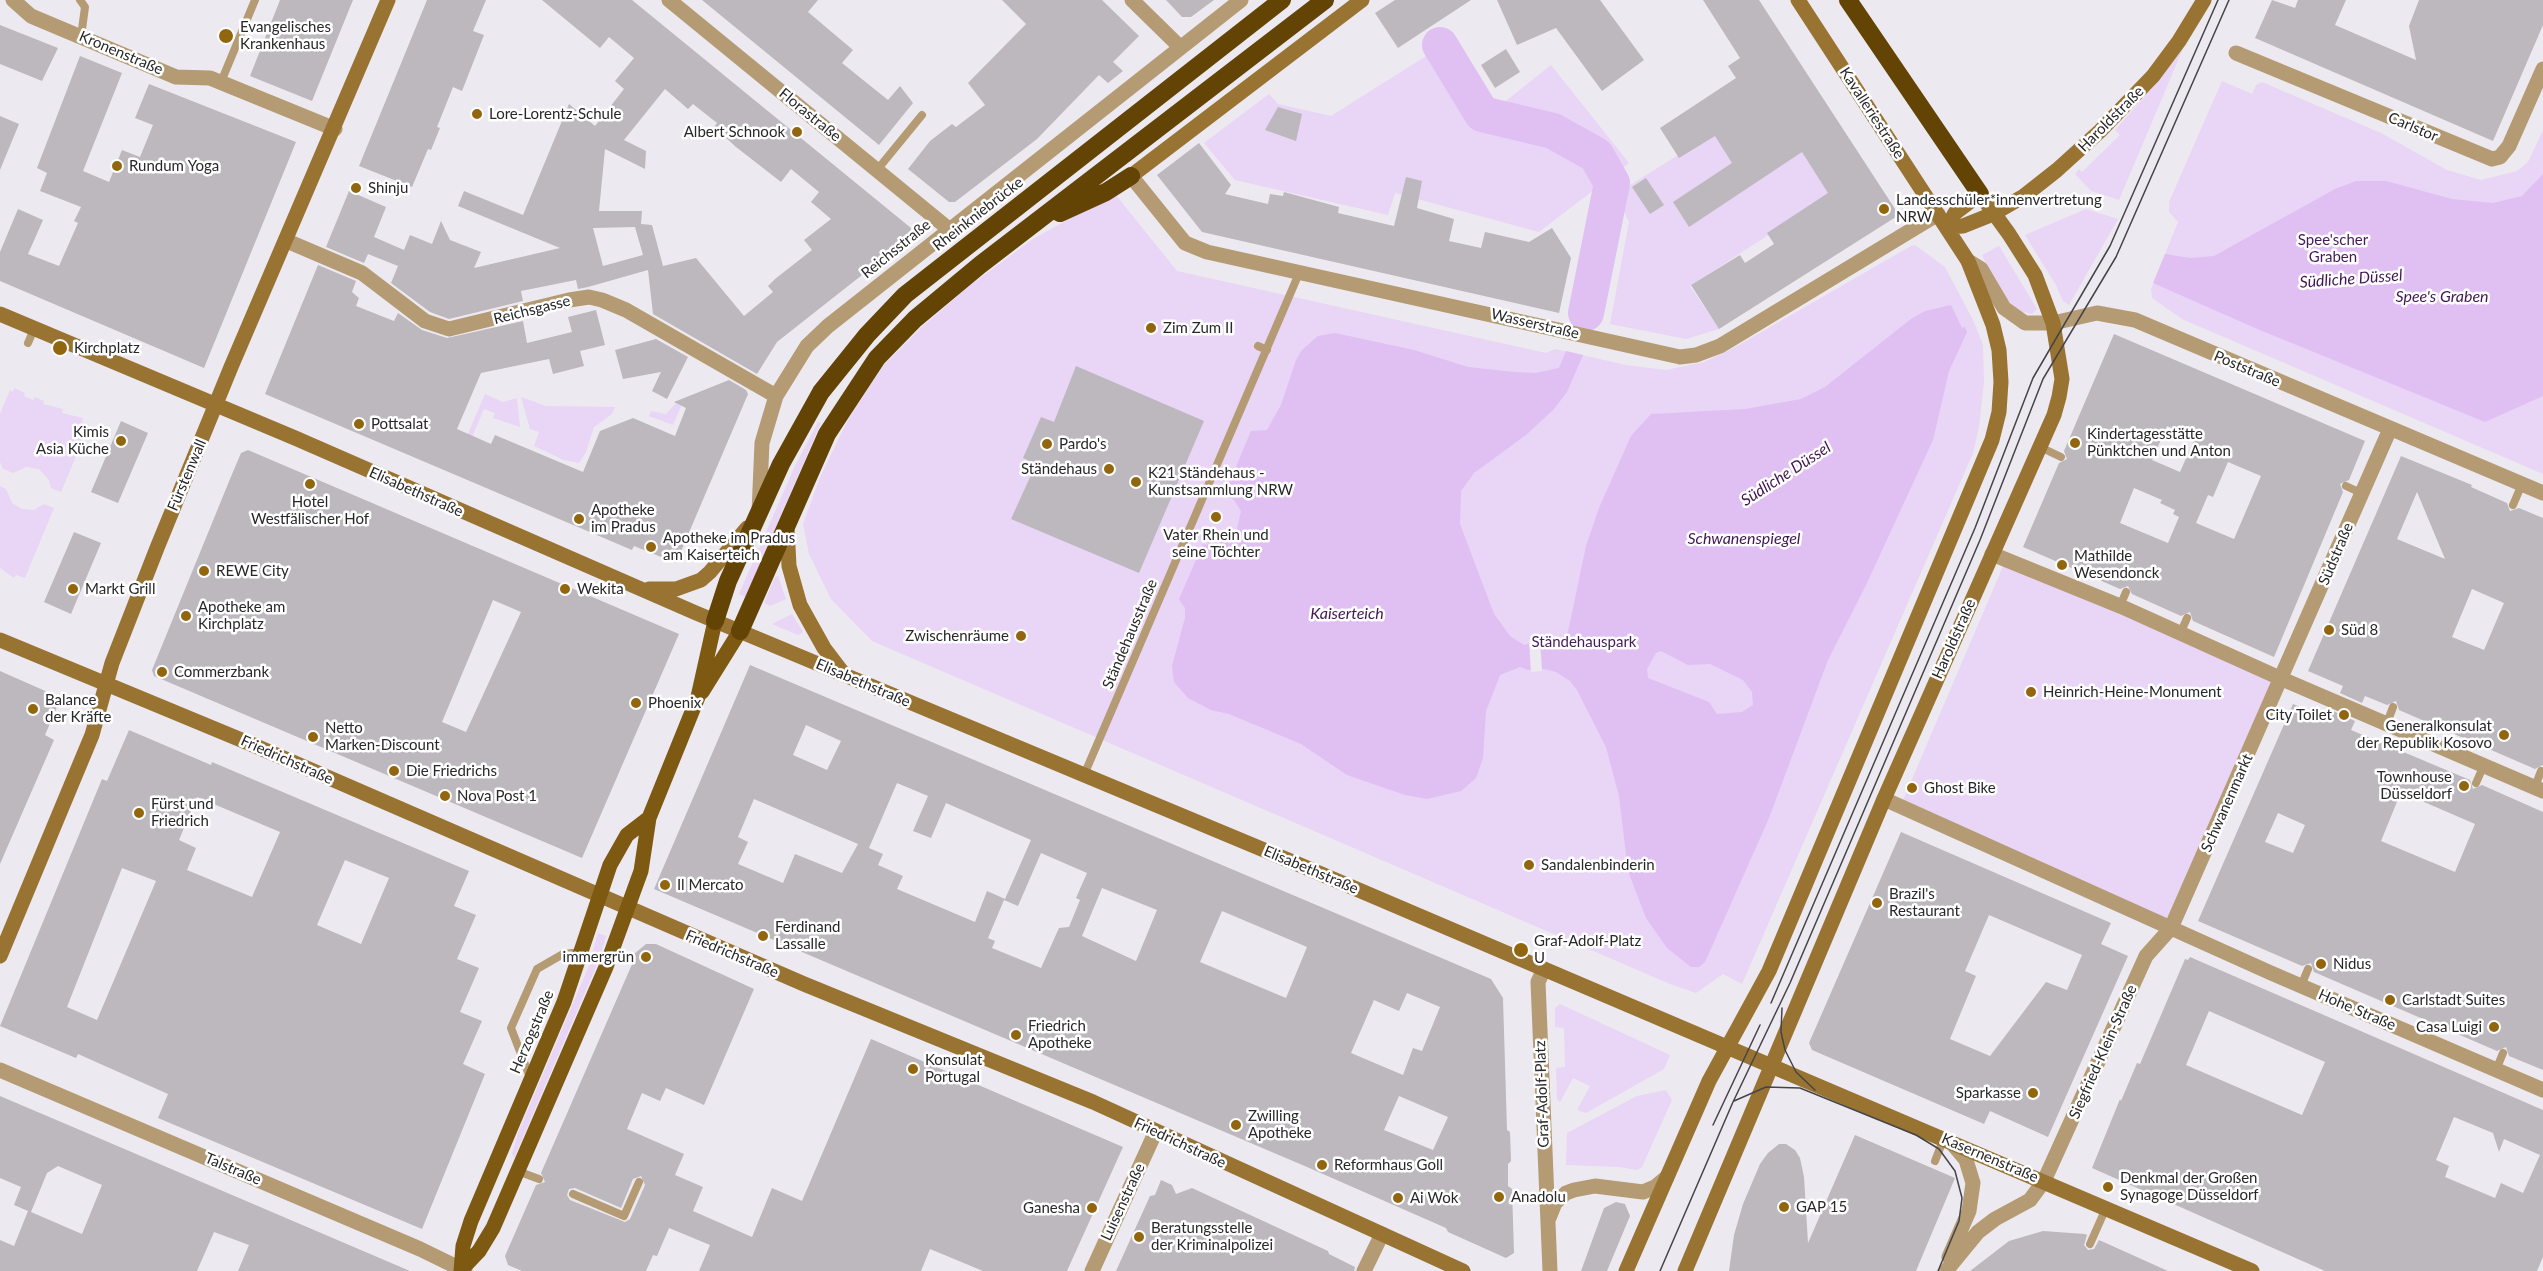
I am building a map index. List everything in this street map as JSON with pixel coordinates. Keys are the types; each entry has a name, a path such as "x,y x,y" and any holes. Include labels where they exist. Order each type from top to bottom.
{"highway":[{"name":"Rheinkniebrücke","path":"758,514 821,392 845,360 905,295 1282,0"},
{"path":"740,632 827,434 877,358 915,319 972,272 1325,0"},
{"path":"1848,0 1980,194"},
{"path":"1041,219 1078,205 1131,176"},
{"name":"Reichsstraße","path":"715,621 725,588 758,514"}],"main road":[{"name":"Fürstenwall","path":"0,956 92,735 106,685 157,548 388,0"},
{"path":"1131,176 1362,0"},
{"name":"Kavalleriestraße","path":"1798,0 1943,220"},
{"name":"Haroldstraße","path":"1943,220 1963,226 1993,214 2024,196 2057,170 2136,95 2180,41 2204,0"},
{"path":"1626,1271 1704,1092 1769,971 1992,440 1999,412 2001,382 1999,350 1993,325 1968,261 1943,220 1980,194 1993,214"},
{"name":"Haroldstraße","path":"1772,1065 1884,799 2054,415 2062,379 2053,323 2035,275 1993,214"},
{"name":"Elisabethstraße","path":"0,314 31,336 216,405 740,632 1728,1047"},
{"path":"634,586 668,590 701,580 758,514"},
{"path":"788,519 787,551 796,596 815,634 846,676"},
{"name":"Herzogstraße","path":"462,1270 479,1251 493,1228 520,1172 591,1005 644,858 649,818 698,697 715,621"},
{"name":"Herzogstraße","path":"698,697 740,632"},
{"name":"Friedrichstraße","path":"0,640 251,744 598,897 1093,1102 1155,1133 1462,1271"},
{"name":"Herzogstraße","path":"462,1270 464,1246 471,1221 582,952 598,897 623,841 649,818"},
{"name":"Kasernenstraße","path":"1728,1047 2252,1271"},
{"path":"1685,1271 1772,1065"}],"street":[{"name":"Kronenstraße","path":"14,0 31,16 176,76 204,77 221,82 335,129"},
{"name":"Florastraße","path":"669,0 950,230"},
{"path":"1132,0 1180,47"},
{"name":"Reichsstraße","path":"758,514 760,450 776,396 807,346 1241,0"},
{"name":"Carlstor","path":"2236,53 2492,159 2500,157 2509,146 2543,69"},
{"name":"Wasserstraße","path":"1131,176 1185,243 1226,258 1300,272 1680,357 1696,355 1720,346 1943,220"},
{"name":"Reichsgasse","path":"286,242 362,273 425,321 443,327 498,319 569,300 589,297 602,300 626,310 776,396"},
{"name":"Poststraße","path":"1968,261 1981,269 2004,308 2025,323 2053,323 2097,313 2135,320 2543,493"},
{"name":"Südstraße","path":"2282,679 2390,429"},
{"path":"1992,554 2123,599 2184,625 2282,679 2539,789"},
{"name":"Schwanenmarkt","path":"2171,928 2282,679"},
{"path":"1884,799 2171,928"},
{"name":"Hohe Straße","path":"2171,928 2543,1090"},
{"name":"Siegfried-Klein-Straße","path":"1945,1271 1978,1232 1995,1219 2030,1200 2044,1181 2146,956 2171,928"},
{"name":"Graf-Adolf-Platz","path":"1544,969 1538,982 1550,1271"},
{"name":"Talstraße","path":"0,1070 420,1249 462,1270"},
{"name":"Luisenstraße","path":"1092,1271 1155,1133"},
{"path":"1945,1271 1969,1211 1973,1193 1970,1167 1947,1139"},
{"path":"1548,1221 1555,1203 1566,1193 1574,1190 1595,1186 1643,1192 1655,1187 1667,1177"},
{"path":"1364,1271 1382,1234"}],"lane":[{"path":"80,0 85,7 81,37"},
{"path":"221,82 255,0"},
{"path":"877,170 922,115"},
{"name":"Ständehausstraße","path":"1084,776 1263,348 1300,272"},
{"path":"2040,447 2061,457"},
{"path":"2512,505 2522,484"},
{"path":"2346,486 2362,494"},
{"path":"2387,723 2393,707"},
{"path":"2476,783 2484,765"},
{"path":"2539,789 2541,771"},
{"path":"531,1080 511,1028 537,969 563,954 582,952"},
{"path":"2301,986 2308,969"},
{"path":"2496,1070 2503,1053"},
{"path":"1935,1161 1947,1139"},
{"path":"520,1172 538,1179"},
{"path":"573,1194 624,1216 639,1182"},
{"path":"2090,1244 2106,1208"}],"green space":[{"path":"2187,39 2119,200 2091,191 2075,174 2079,169 2082,172 2120,135 2115,130 2156,84"},
{"path":"1442,46 1492,112 1551,65 1629,163 1539,232 1395,193 1388,215 1235,180 1204,143 1269,94 1278,104 1331,116"},
{"name":"Spee's Graben","path":"2222,81 2252,94 2256,85 2262,82 2381,133 2447,170 2481,180 2517,171 2528,162 2543,130 2543,474 2182,319 2152,298 2151,289 2178,222 2169,212 2169,202"},
{"path":"1769,98 1831,194 1690,286 1719,329 1686,339 1610,324 1629,222 1621,206 1624,189"},
{"name":"Ständehauspark","path":"1115,194 1177,271 1546,353 1555,349 1626,365 1666,370 1704,362 1732,349 1911,246 1915,245 1945,267 1974,322 1983,345 1984,382 1979,427 1973,453 1742,984 1723,974 1696,993 1670,984 872,641 831,599 809,554 803,524 821,475 848,420 883,366 922,327 968,287 1033,239"},
{"path":"2086,209 2118,219 2069,305 2063,301 2056,285 2025,235"},
{"path":"1999,246 2037,309 2032,314 2019,311 2001,294 1982,255"},
{"path":"14,388 33,400 35,397 44,401 43,404 63,409 62,413 83,418 82,422 89,425 61,492 51,488 49,480 39,469 26,467 13,473 3,469 0,462 0,414 10,390 13,392"},
{"path":"485,394 503,402 517,398 520,427 493,418 495,413 484,409 472,437 467,436"},
{"path":"521,397 546,406 615,407 612,414 594,427 586,452 579,463 564,460 534,446 539,432 530,429"},
{"path":"676,403 682,404 673,425 649,416 651,411 666,414"},
{"path":"818,422 821,423 745,597 739,594 795,466"},
{"path":"0,486 6,489 12,503 22,509 34,510 44,504 54,508 25,578 16,575 14,578 0,568"},
{"path":"2004,564 2284,675 2170,926 1901,805"},
{"path":"778,576 786,599 770,606 764,603 775,577"},
{"path":"792,614 803,632 798,635 772,624"},
{"path":"598,933 606,936 599,960 514,1158 512,1154 518,1133 588,968"},
{"path":"1560,1004 1670,1055 1664,1069 1586,1113 1577,1110 1590,1086 1573,1078 1560,1102 1557,1099 1556,1068 1565,1067 1564,1028 1555,1027 1555,1008"},
{"path":"1666,1090 1672,1100 1642,1167 1637,1170 1566,1165 1567,1133 1637,1096"}],"water":[{"name":"Spee's Graben","path":"2543,174 2543,396 2485,422 2255,328 2153,283 2165,254 2190,258 2214,256 2335,189 2356,181 2386,181 2452,199 2493,203 2522,196"},
{"path":"1951,305 1962,328 1965,327 1967,332 1949,371 1933,440 1866,585 1828,660 1769,818 1705,962 1699,967 1691,967 1667,948 1646,918 1628,871 1619,796 1606,747 1577,690 1570,681 1556,672 1545,669 1528,670 1520,667 1500,675 1486,711 1483,758 1476,778 1461,791 1427,799 1405,795 1347,775 1301,744 1229,714 1211,710 1188,698 1174,682 1172,666 1185,618 1185,608 1179,599 1203,544 1207,545 1210,539 1227,538 1237,529 1241,511 1234,500 1228,496 1230,489 1227,488 1251,431 1267,430 1281,405 1296,360 1302,350 1318,336 1335,333 1414,350 1468,367 1514,372 1535,373 1559,368 1566,351 1583,355 1567,392 1554,409 1526,435 1474,473 1461,491 1460,524 1494,614 1510,636 1524,645 1544,639 1546,636 1552,642 1559,641 1568,632 1586,546 1599,508 1631,436 1651,414 1745,409 1801,399 1825,387 1911,319 1925,311","holes":["1661,651 1688,665 1710,664 1743,680 1752,692 1753,705 1742,712 1717,714 1709,702 1648,678 1647,669 1656,653"]}],"pier":[{"path":"1529,640 1540,640 1542,671 1531,672"}],"building":[{"path":"280,0 353,0 312,101 250,76"},
{"path":"427,0 486,0 473,31 484,35 462,91 453,87 437,127 440,128 431,150 428,149 412,187 359,166"},
{"path":"542,0 632,0 911,228 909,238 777,342 757,374 653,314 648,270 578,289 576,280 521,291 523,301 449,319 430,312 391,283 398,266 368,254 364,263 326,247 349,191 386,207 374,237 404,250 410,235 432,244 441,221 450,240 481,252 474,268 560,248 458,206 464,191 523,215 569,104 595,126 624,89 615,81 634,58 609,37 600,48","holes":["665,89 688,109 693,104 717,123 714,127 781,182 791,169 819,192 811,202 831,219 804,240 812,250 775,279 768,286 773,292 744,316 696,258 663,266 652,225 641,224 642,211 599,211 605,149 645,169 646,151 624,140","635,227 643,255 603,266 593,228"]},
{"path":"702,0 818,0 808,12 853,50 842,63 888,100 900,86 913,103 879,145"},
{"path":"1002,0 1102,0 1139,36 1113,62 1123,71 1108,83 1099,75 1037,139 955,202 949,202 908,169 930,141 952,124 956,127 985,105 968,83 1026,24"},
{"path":"1166,0 1214,0 1191,17 1182,17"},
{"path":"1395,0 1471,0 1398,48 1375,13"},
{"path":"1497,0 1600,0 1644,60 1602,91 1556,28 1517,45"},
{"path":"1703,0 1759,0 1899,215 1719,329 1691,285 1740,255 1745,263 1774,244 1767,233 1828,193 1802,152 1689,227 1673,202 1732,163 1715,136 1679,158 1660,128 1736,78 1728,66 1740,58"},
{"path":"2272,0 2295,8 2298,0 2346,0 2335,25 2416,60 2409,26 2419,0 2543,0 2543,25 2493,141 2255,38"},
{"path":"0,25 58,48 42,81 0,64"},
{"path":"1506,49 1520,72 1495,88 1481,65"},
{"path":"80,56 122,73 83,171 109,182 122,150 140,157 153,125 135,118 149,84 296,142 204,368 0,281 0,252 18,209 43,220 28,254 59,266 78,223 74,221 81,207 40,191 47,173 37,168"},
{"path":"1278,107 1302,114 1296,141 1265,130"},
{"path":"0,116 19,124 0,170"},
{"path":"1199,143 1231,185 1225,194 1268,204 1270,194 1283,196 1284,192 1339,207 1338,213 1394,226 1406,177 1422,181 1417,208 1454,219 1449,241 1481,248 1485,232 1529,242 1552,228 1571,258 1559,313 1202,232 1157,175"},
{"path":"1646,178 1664,205 1650,214 1632,187"},
{"path":"318,265 356,281 352,292 359,298 356,306 394,321 398,313 422,330 447,338 523,321 527,343 572,332 568,317 596,310 605,345 580,351 584,366 553,374 549,359 481,373 457,429 491,444 495,435 583,472 600,431 633,418 675,436 686,408 674,402 729,380 746,390 748,394 676,563 634,546 632,550 265,394"},
{"path":"2114,334 2365,441 2349,480 2340,484 2343,492 2274,657 2193,621 2190,612 2181,616 2132,594 2128,586 2120,589 2023,547 2059,463 2067,459 2064,451","holes":["2167,426 2195,438 2180,472 2152,460","2228,462 2261,476 2234,539 2196,523 2208,495 2213,497","2134,488 2162,500 2160,503 2175,510 2173,514 2179,517 2168,543 2120,523"]},
{"path":"656,339 688,357 667,399 652,391 661,372 623,379 615,350"},
{"name":"Ständehaus","path":"1076,366 1204,421 1139,573 1011,519 1036,464 1023,458 1041,417 1054,422"},
{"path":"121,421 148,433 118,503 91,492"},
{"path":"248,450 679,634 582,858 154,676 152,670 241,453","holes":["493,600 521,612 466,732 442,722"]},
{"path":"2401,456 2472,485 2471,487 2507,503 2510,511 2519,508 2543,518 2543,765 2535,769 2399,710 2396,701 2387,705 2365,696 2362,703 2340,693 2343,686 2308,671","holes":["2417,492 2445,559 2397,539","2472,589 2504,603 2484,650 2452,637"]},
{"path":"74,532 101,543 71,614 44,602"},
{"path":"750,665 1491,979 1503,998 1507,1130 1510,1132 1511,1161 1508,1164 1508,1186 1512,1189 1514,1253 1506,1258 1448,1232 1446,1228 1307,1167 654,889","holes":["806,725 841,741 827,770 793,755","897,783 928,796 913,831 931,838 946,803 1031,840 1005,899 987,891 975,922 897,889 903,876 878,865 883,854 869,848","754,799 858,844 842,873 795,854 783,883 738,864 748,842 738,837","1041,853 1087,873 1076,898 1080,900 1069,927 1059,928 1041,968 992,948 995,941 988,938 1004,900 1018,906","1102,888 1157,910 1136,961 1082,936","1222,911 1307,947 1286,998 1200,962","1407,993 1440,1007 1422,1051 1413,1048 1403,1075 1351,1053 1374,1000 1399,1011","1399,1096 1448,1117 1433,1150 1384,1130"]},
{"path":"0,671 61,698 45,735 54,740 0,864"},
{"path":"2293,704 2329,720 2333,711 2355,721 2351,730 2470,780 2473,789 2482,785 2543,812 2543,1070 2509,1056 2506,1047 2497,1051 2314,972 2311,963 2302,966 2198,921","holes":["2401,792 2475,824 2455,872 2381,841","2278,813 2305,825 2293,853 2265,842"]},
{"path":"129,730 211,765 212,762 469,871 454,906 476,915 457,959 479,968 460,1012 482,1021 463,1064 485,1074 422,1229 158,1118 168,1094 78,1054 76,1058 0,1026 102,779 107,781","holes":["197,797 280,832 252,897 187,870 196,848 179,840","345,860 389,878 361,944 317,925","122,868 156,881 97,1020 67,1007"]},
{"path":"1901,832 2111,923 2101,944 2128,956 2048,1137 1990,1111 1984,1124 1812,1050 1809,1043","holes":["1989,915 2082,955 2067,990 2046,982 1990,1056 1950,1039 1976,976 1965,971"]},
{"path":"646,944 656,944 754,989 704,1105 666,1088 660,1101 642,1093 627,1129 684,1154 675,1175 703,1187 693,1211 752,1237 772,1188 802,1201 871,1039 1123,1147 1067,1271 983,1271 930,1249 921,1271 699,1271 710,1245 669,1228 657,1256 653,1255 646,1271 522,1271 508,1265 505,1256 536,1185 545,1182 541,1173 633,962 634,954","holes":["641,1176 645,1185 630,1219 625,1222 570,1200 567,1195 569,1189 575,1188 621,1208 633,1179"]},
{"path":"2190,957 2543,1110 2543,1257 2537,1271 2325,1271 2092,1168 2120,1099 2121,1101 2137,1063 2140,1064 2185,959 2188,960","holes":["2209,1011 2325,1062 2302,1115 2186,1065","2454,1117 2493,1133 2499,1152 2504,1139 2540,1155 2523,1193 2501,1183 2495,1198 2445,1177 2449,1166 2436,1160"]},
{"path":"0,1096 410,1271 238,1271 249,1245 214,1232 197,1271 0,1271 0,1240 14,1246 28,1211 14,1205 21,1187 0,1178","holes":["58,1166 102,1185 82,1234 31,1212 47,1173"]},
{"path":"1855,1135 1955,1178 1916,1271 1729,1271 1734,1235 1743,1204 1760,1164 1768,1153 1779,1144 1786,1144 1795,1150 1800,1158 1804,1177 1808,1243"},
{"path":"1161,1180 1172,1185 1176,1194 1192,1188 1328,1251 1329,1254 1355,1267 1354,1271 1116,1271 1150,1196 1155,1195"},
{"path":"1616,1202 1625,1204 1630,1216 1607,1271 1581,1271 1604,1208"},
{"path":"2043,1231 2085,1234 2087,1235 2084,1245 2088,1250 2094,1249 2099,1240 2168,1271 1970,1271 2009,1241"}],"waterway":[{"name":"Südliche Düssel","path":"1440,45 1482,114 1553,131 1596,155 1612,183 1586,313"}],"tram line":[{"path":"1771,1003 1975,528 2033,378 2110,246 2218,0"},
{"path":"1660,1271 1733,1102 1790,983 1980,540 2043,379 2116,257 2229,0"},
{"path":"1782,1008 1781,1032 1785,1050 1796,1072 1815,1090"},
{"path":"1713,1125 1760,1025"},
{"path":"1734,1101 1766,1087 1800,1088 1916,1135 1939,1149 1955,1171 1962,1198 1959,1221 1938,1271"}],"place":[{"name":"Evangelisches Krankenhaus","path":"226,36"},
{"name":"Lore-Lorentz-Schule","path":"477,114"},
{"name":"Albert Schnook","path":"797,132"},
{"name":"Rundum Yoga","path":"117,166"},
{"name":"Shinju","path":"356,188"},
{"name":"Landesschüler*innenvertretung NRW","path":"1884,209"},
{"name":"Zim Zum II","path":"1151,328"},
{"name":"Kirchplatz","path":"60,348"},
{"name":"Pottsalat","path":"359,424"},
{"name":"Kimis Asia Küche","path":"121,441"},
{"name":"Kindertagesstätte Pünktchen und Anton","path":"2075,443"},
{"name":"Pardo's","path":"1047,444"},
{"name":"Ständehaus","path":"1109,469"},
{"name":"K21 Ständehaus - Kunstsammlung NRW","path":"1136,482"},
{"name":"Hotel Westfälischer Hof","path":"310,484"},
{"name":"Vater Rhein und seine Töchter","path":"1216,517"},
{"name":"Apotheke im Pradus","path":"579,519"},
{"name":"Apotheke im Pradus am Kaiserteich","path":"651,547"},
{"name":"Mathilde Wesendonck","path":"2062,565"},
{"name":"REWE City","path":"204,571"},
{"name":"Markt Grill","path":"73,589"},
{"name":"Wekita","path":"565,589"},
{"name":"Apotheke am Kirchplatz","path":"186,616"},
{"name":"Süd 8","path":"2329,630"},
{"name":"Zwischenräume","path":"1021,636"},
{"name":"Commerzbank","path":"162,672"},
{"name":"Heinrich-Heine-Monument","path":"2031,692"},
{"name":"Phoenix","path":"636,703"},
{"name":"Balance der Kräfte","path":"33,709"},
{"name":"City Toilet","path":"2344,715"},
{"name":"Generalkonsulat der Republik Kosovo","path":"2504,735"},
{"name":"Netto Marken-Discount","path":"313,737"},
{"name":"Die Friedrichs","path":"394,771"},
{"name":"Townhouse Düsseldorf","path":"2464,786"},
{"name":"Ghost Bike","path":"1912,788"},
{"name":"Nova Post 1","path":"445,796"},
{"name":"Fürst und Friedrich","path":"139,813"},
{"name":"Sandalenbinderin","path":"1529,865"},
{"name":"Il Mercato","path":"665,885"},
{"name":"Brazil's Restaurant","path":"1877,903"},
{"name":"Ferdinand Lassalle","path":"763,936"},
{"name":"Graf-Adolf-Platz U","path":"1521,950"},
{"name":"immergrün","path":"646,957"},
{"name":"Nidus","path":"2321,964"},
{"name":"Carlstadt Suites","path":"2390,1000"},
{"name":"Casa Luigi","path":"2494,1027"},
{"name":"Friedrich Apotheke","path":"1016,1035"},
{"name":"Konsulat Portugal","path":"913,1069"},
{"name":"Sparkasse","path":"2033,1093"},
{"name":"Zwilling Apotheke","path":"1236,1125"},
{"name":"Reformhaus Goll","path":"1322,1165"},
{"name":"Denkmal der Großen Synagoge Düsseldorf","path":"2108,1187"},
{"name":"Anadolu","path":"1499,1197"},
{"name":"Ai Wok","path":"1398,1198"},
{"name":"GAP 15","path":"1784,1207"},
{"name":"Ganesha","path":"1092,1208"},
{"name":"Beratungsstelle der Kriminalpolizei","path":"1139,1237"}],"park label":[{"name":"Spee'scher Graben","path":"2333,248"}],"water label":[{"name":"Schwanenspiegel","path":"1744,539"},
{"name":"Kaiserteich","path":"1347,614"}]}
